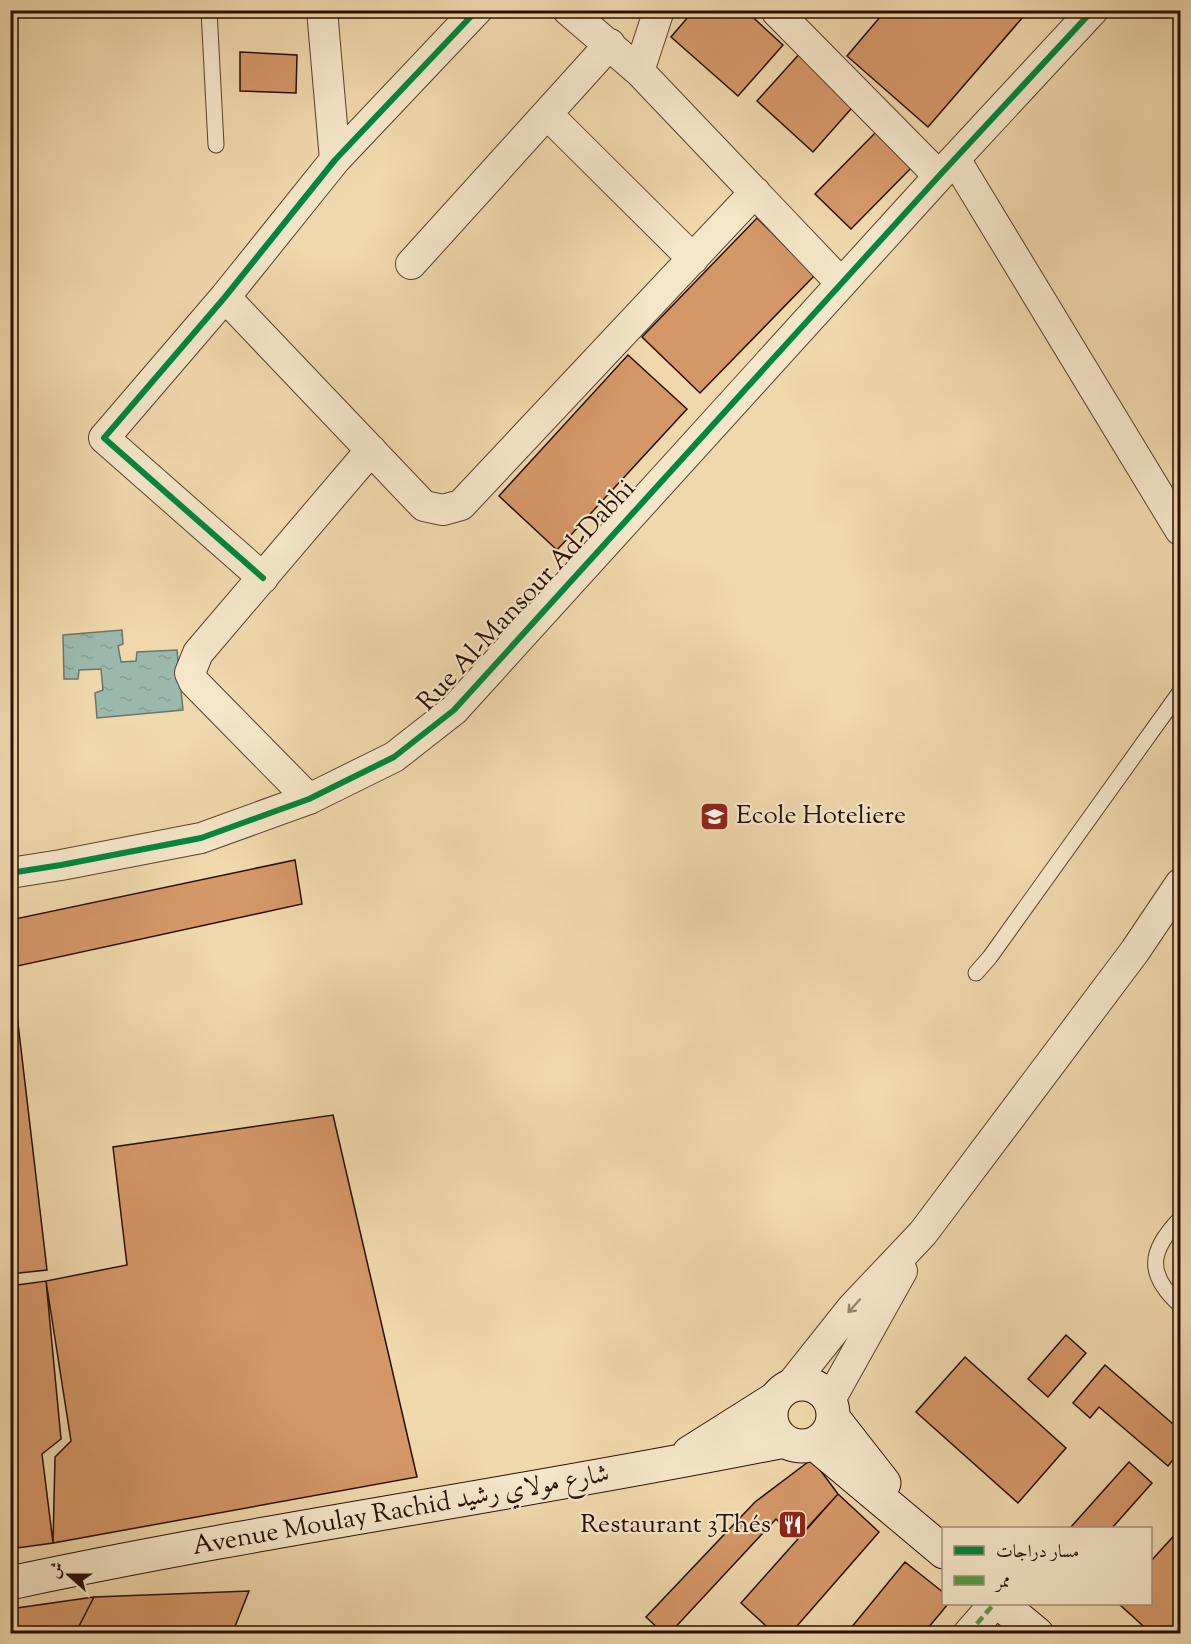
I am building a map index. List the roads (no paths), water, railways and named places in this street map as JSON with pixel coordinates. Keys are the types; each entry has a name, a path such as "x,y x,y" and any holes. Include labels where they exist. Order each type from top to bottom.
{"main road":[{"path":"816,1426 777,1434 771,1416 783,1392 808,1384 817,1387 816,1426 932,1542"},
{"name":"Avenue Moulay Rachid شارع مولاي رشيد","path":"10,1583 109,1562 674,1463 783,1392"},
{"path":"674,1463 816,1426"},
{"path":"1002,1605 1037,1634"}],"street":[{"path":"322,10 334,160"},
{"path":"263,578 104,438 225,297 334,160 477,10"},
{"path":"568,10 639,70 841,283"},
{"path":"639,70 659,10"},
{"path":"947,167 1093,10"},
{"path":"777,12 947,167 1180,530"},
{"path":"411,264 610,44"},
{"path":"547,114 693,259"},
{"name":"Rue Al-Mansour Ad-Dabhi","path":"10,873 201,838 309,799 394,757 454,710 947,167"},
{"path":"225,297 424,506 443,510 460,505 755,192"},
{"path":"309,799 194,682 190,673 198,653 370,450"},
{"name":"Avenue Moulay Rachid شارع مولاي رشيد","path":"783,1392 852,1308 923,1233 1135,951 1180,884"},
{"name":"Avenue Moulay Rachid شارع مولاي رشيد","path":"816,1426 923,1233"},
{"path":"968,1634 993,1605"}],"lane":[{"path":"209,10 216,145"},
{"path":"976,973 1180,692"},
{"path":"1180,1219 1167,1233 1155,1255 1159,1280 1165,1291 1180,1305"}],"water":[{"path":"122,630 123,644 118,646 121,662 136,661 137,652 177,650 183,710 97,718 95,693 103,690 101,669 79,670 78,679 64,679 63,635"}],"place":[{"name":"Ecole Hoteliere","path":"715,816"},
{"name":"Restaurant 3Thés","path":"792,1525"}]}
